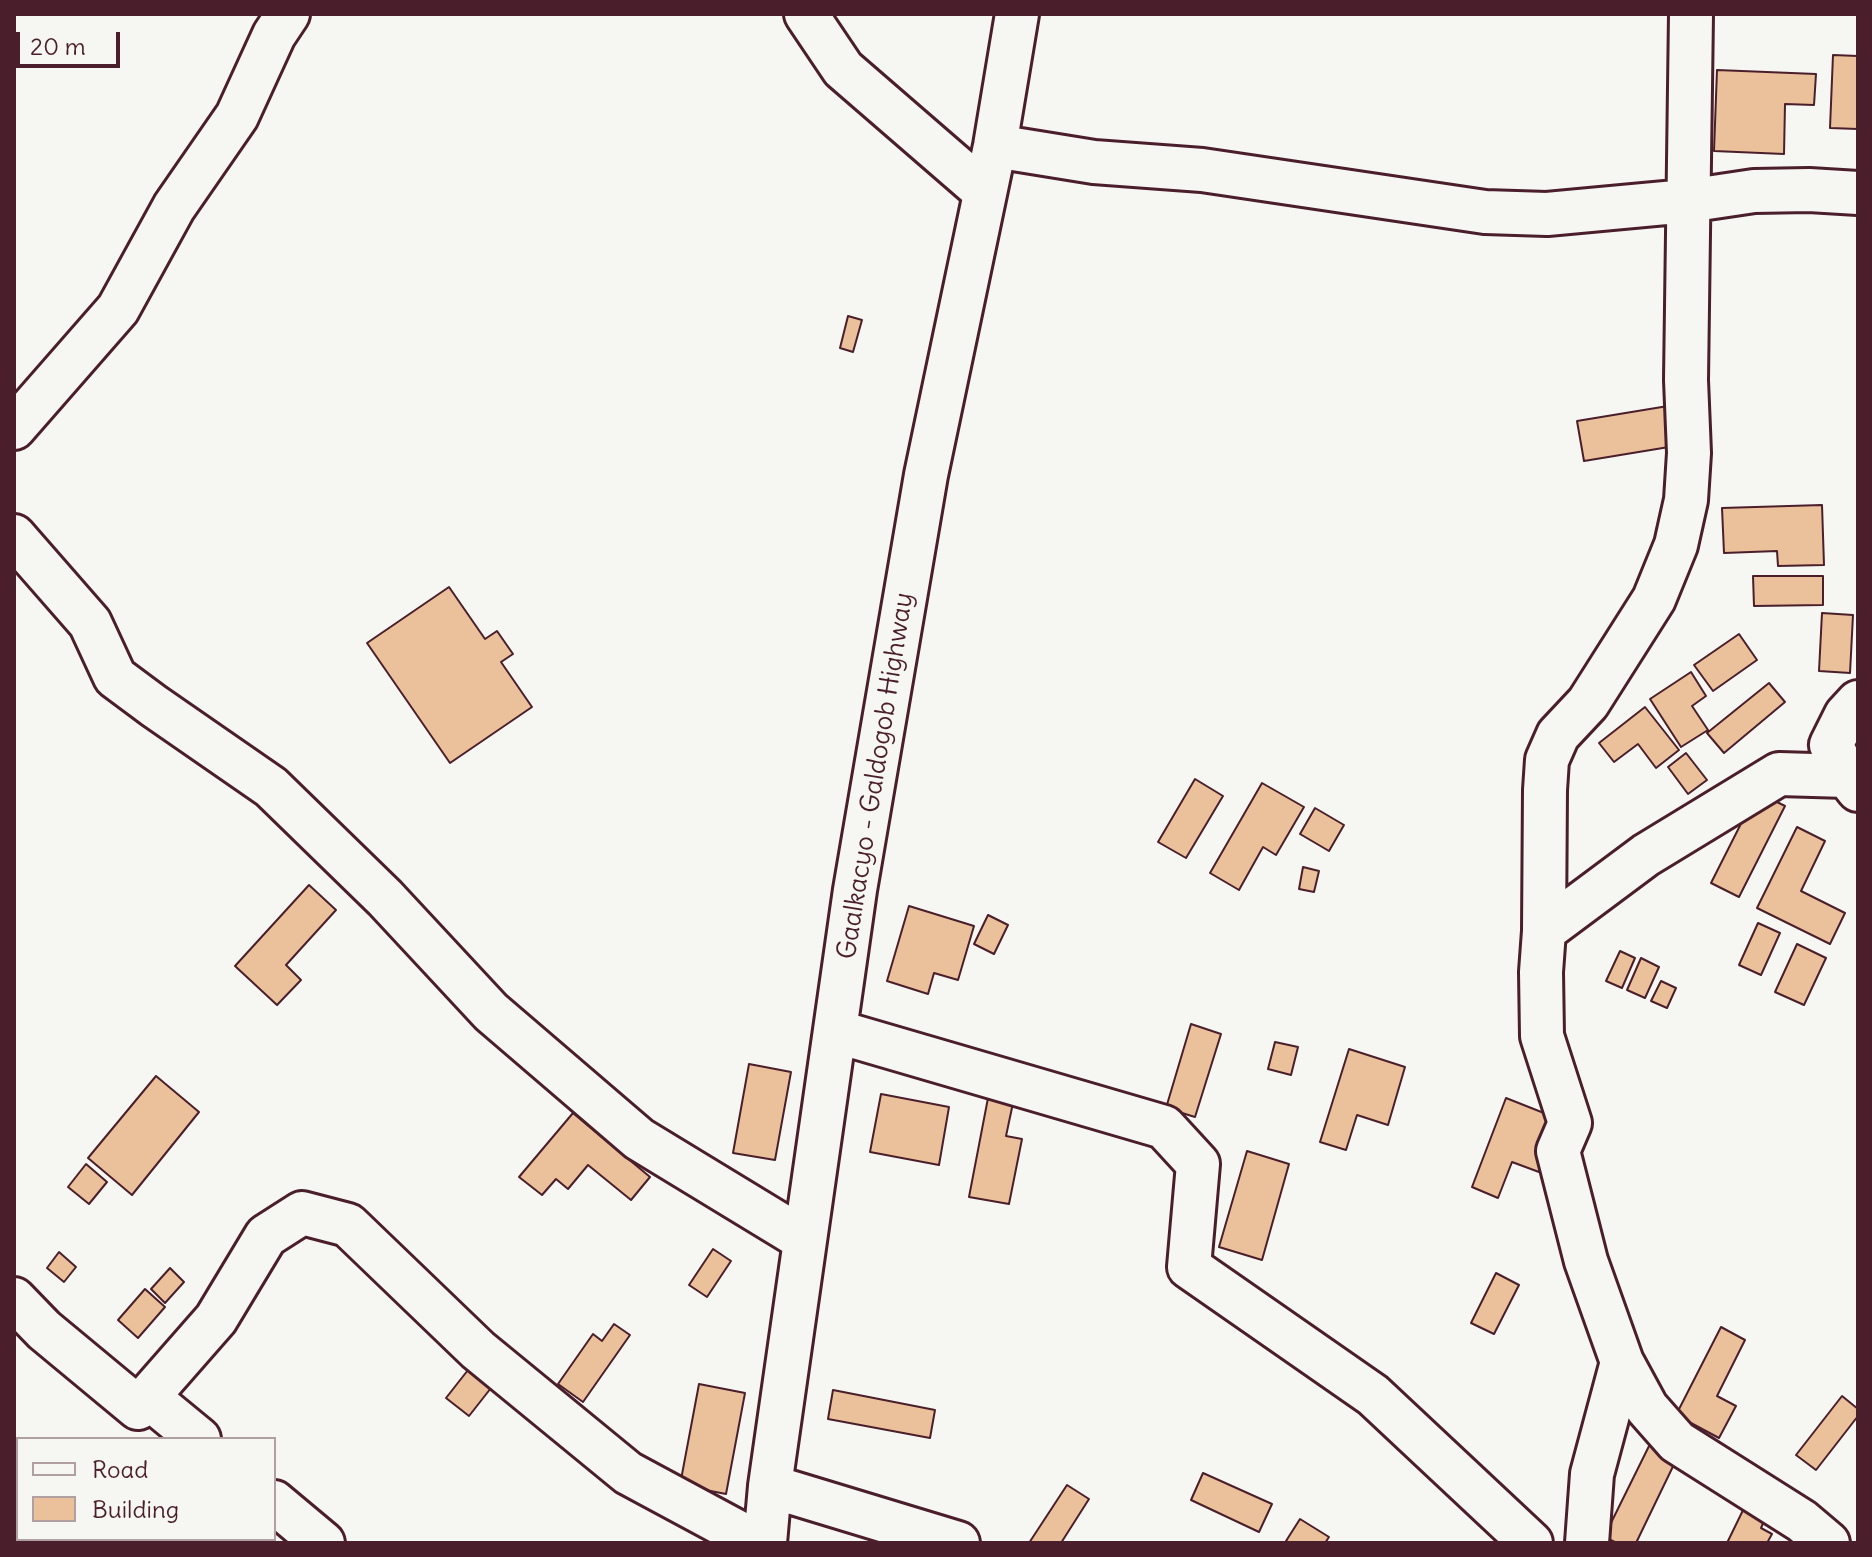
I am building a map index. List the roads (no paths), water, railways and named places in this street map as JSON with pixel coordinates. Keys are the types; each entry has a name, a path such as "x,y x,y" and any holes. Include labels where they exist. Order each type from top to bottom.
{"street":[{"path":"14,428 118,309 174,207 237,116 274,35 288,14"},
{"path":"806,14 843,69 985,192"},
{"name":"Gaalkacyo - Galdogob Highway","path":"765,1543 770,1486 855,890 926,475 995,146 1017,14"},
{"path":"1691,14 1686,380 1689,453 1686,500 1676,545 1654,599 1588,703 1558,735 1547,760 1542,1036 1570,1123 1558,1151 1586,1261 1622,1362 1647,1408 1677,1442 1802,1521 1828,1543"},
{"path":"995,146 1094,162 1202,170 1485,212 1547,214 1687,201 1754,191 1858,193"},
{"path":"14,536 90,623 115,677 271,787 385,898 491,1012 639,1139 805,1240"},
{"path":"1852,783 1831,745 1846,715 1858,702"},
{"path":"1544,931 1646,855 1779,774 1852,783"},
{"path":"835,1031 1164,1127 1198,1164 1189,1267 1373,1395 1531,1543"},
{"path":"14,1299 44,1330 138,1408 216,1319 266,1236 302,1213 348,1225 478,1350 628,1473 758,1543"},
{"path":"1587,1543 1592,1474 1622,1362"},
{"path":"148,1397 197,1437"},
{"path":"770,1486 958,1543"},
{"path":"276,1504 323,1543"}]}
